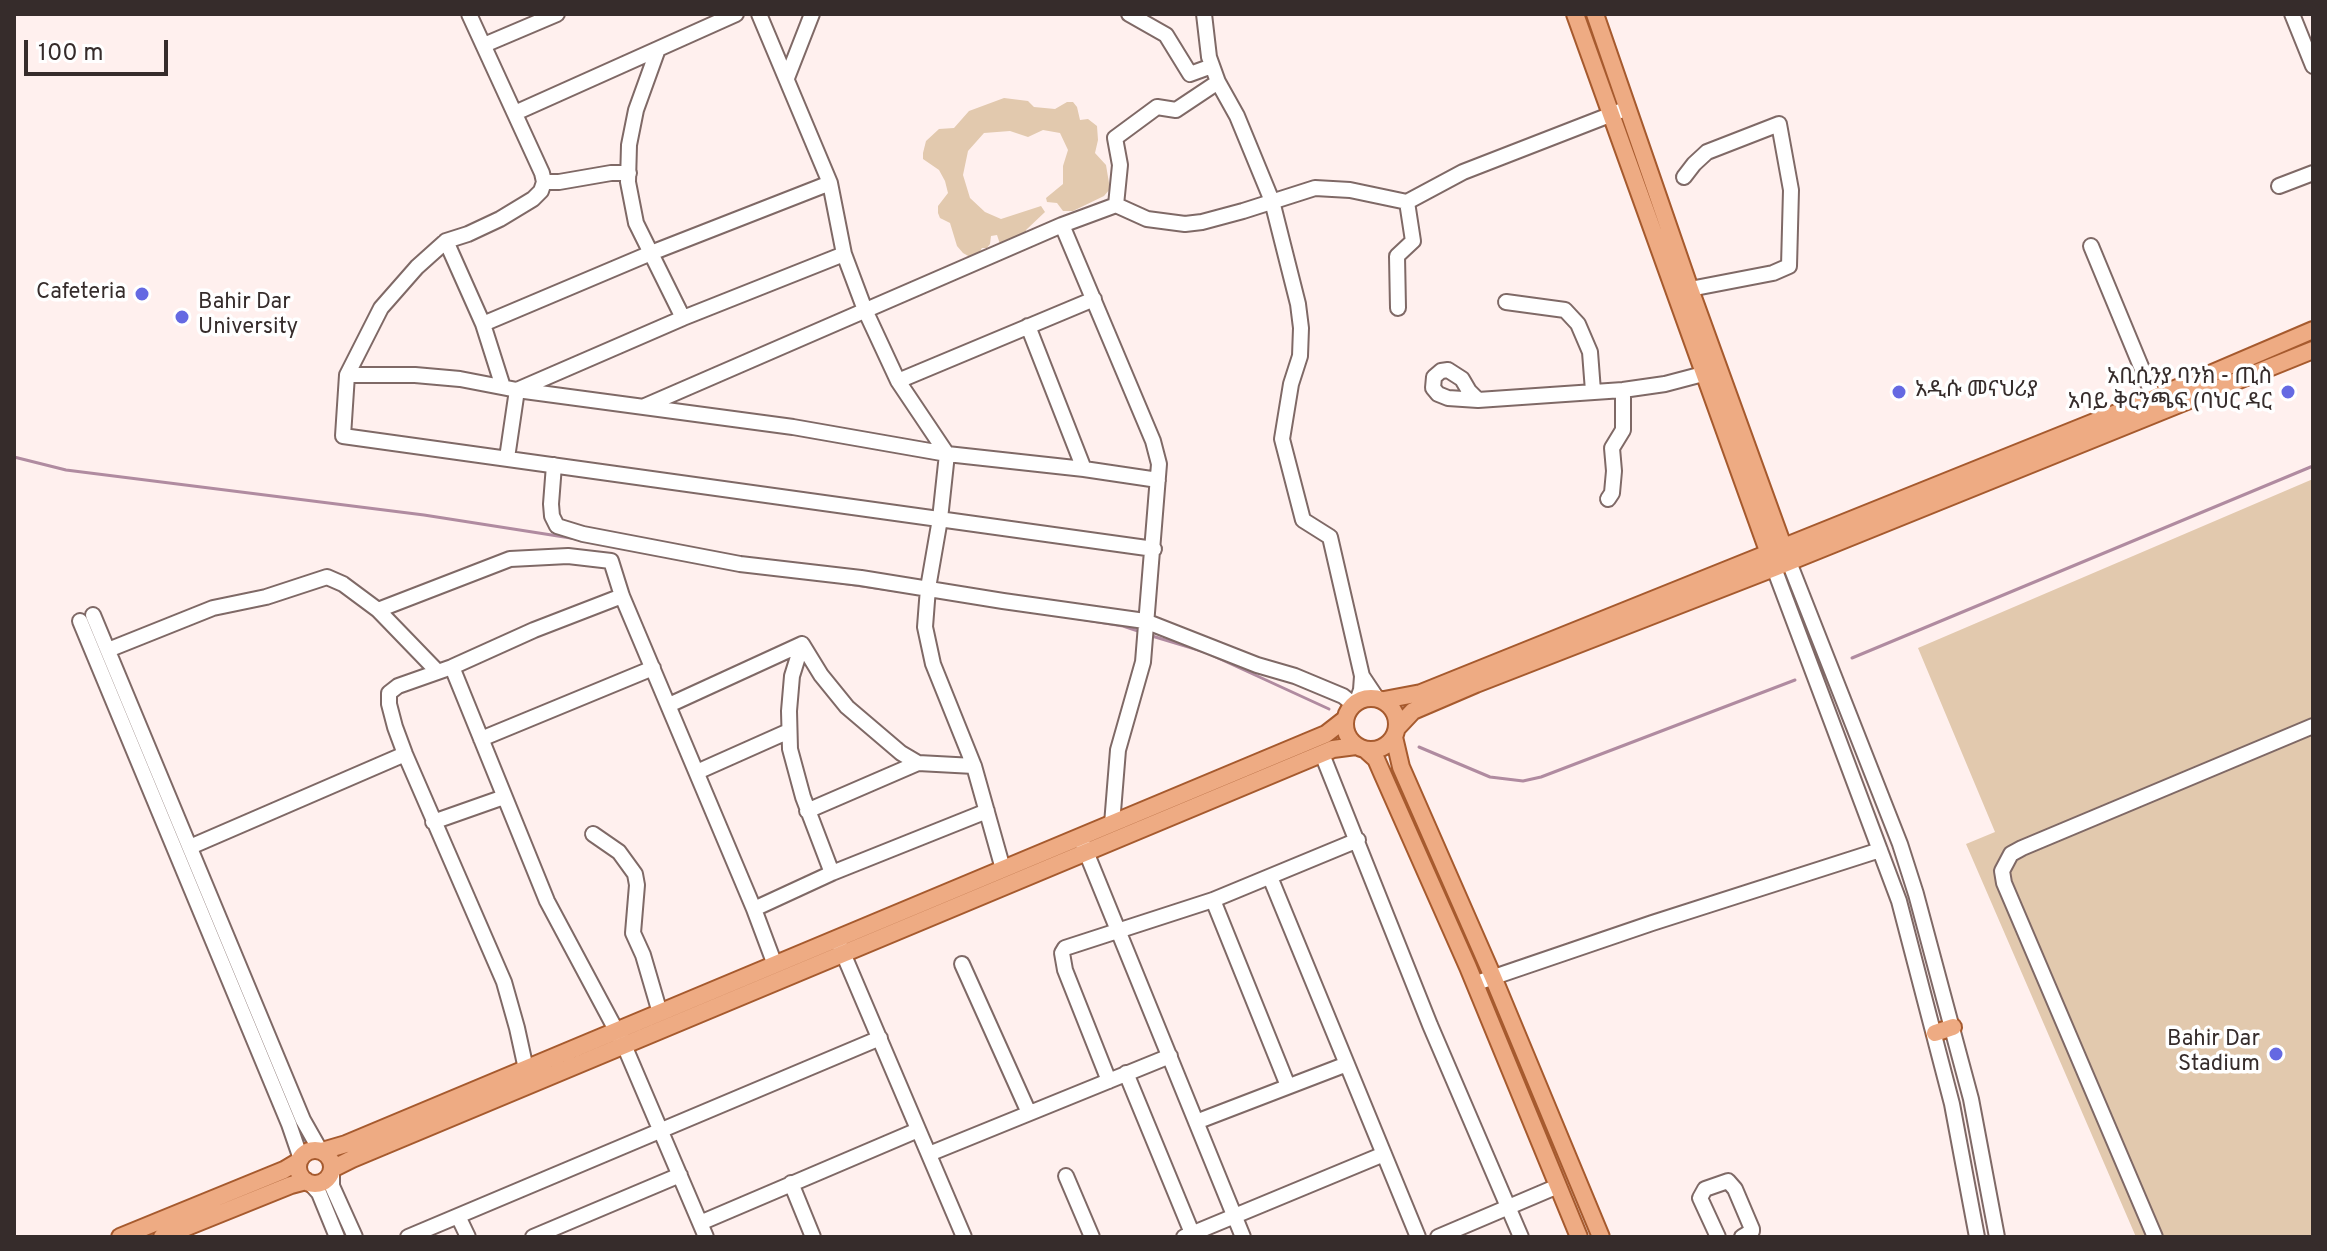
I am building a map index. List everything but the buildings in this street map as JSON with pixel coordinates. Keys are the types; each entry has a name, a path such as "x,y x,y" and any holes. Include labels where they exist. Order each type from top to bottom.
{"main road":[{"path":"1575,14 1703,374 1779,557"},
{"path":"1595,14 1779,557"},
{"path":"162,1237 198,1230 291,1185 325,1181 332,1170 352,1159 620,1038 1083,845 1346,746 1382,748 1413,711 2313,330"},
{"path":"965,894 1003,869 1083,845 1112,824 1326,734 1344,720 1355,703 1363,698 1380,699 1421,693 2199,398 2313,350"},
{"path":"1380,699 1395,712 1401,767 1493,977 1601,1237"},
{"path":"1344,720 1347,735 1376,759 1475,984 1579,1237"},
{"path":"120,1237 284,1170 309,1151 346,1144 526,1069 620,1038 660,1013 775,965 840,946"},
{"path":"1935,1033 1953,1027"},
{"path":"321,1151 329,1156 332,1170"},
{"path":"300,1160 299,1172 308,1182"}],"street":[{"path":"469,14 544,182 533,199 500,219 446,241 417,267 381,308 347,375 343,436 1154,549"},
{"path":"484,45 557,14"},
{"path":"515,113 736,14"},
{"path":"759,14 830,183 844,254 865,310 898,381 947,454 925,627 933,664 974,766 1003,869"},
{"path":"787,78 812,14"},
{"path":"1129,14 1166,35 1190,74 1212,66"},
{"path":"554,465 551,504 557,526 601,539 740,564 861,578 1145,621 1257,665 1295,676 1355,703 1361,690 1362,676 1330,537 1303,520 1282,439 1291,384 1300,356 1298,304 1272,201 1237,116 1212,66 1204,14"},
{"path":"2292,14 2313,66"},
{"path":"658,49 636,110 629,145 629,173 636,223 683,318"},
{"path":"1116,205 1120,165 1115,138 1157,107 1176,110 1218,82"},
{"path":"645,406 1062,225 1116,205 1147,219 1185,224 1202,222 1315,188 1350,190 1407,202 1463,172 1628,108"},
{"path":"1684,177 1707,152 1779,124 1791,190 1789,266 1773,273 1690,289"},
{"path":"544,182 629,173"},
{"path":"2279,186 2313,173"},
{"path":"483,324 651,253 830,183"},
{"path":"1398,308 1397,256 1413,241 1407,202"},
{"path":"1062,225 1153,441 1159,464 1143,662 1118,750 1112,824"},
{"path":"446,241 510,389 507,458"},
{"path":"2091,246 2154,398"},
{"path":"510,389 844,254"},
{"path":"898,381 1094,299"},
{"path":"1506,302 1565,310 1578,324 1590,352 1593,391"},
{"path":"1028,326 1084,469"},
{"path":"1478,400 1623,390 1703,374"},
{"path":"347,375 415,375 460,379 510,389 793,427 947,454 1158,480"},
{"path":"1608,499 1612,493 1614,471 1612,448 1623,430 1623,390"},
{"path":"601,539 775,965"},
{"path":"378,610 510,559 568,556 611,561"},
{"path":"1779,557 1899,901 1955,1119 1977,1237"},
{"path":"1779,557 1900,844 1953,1027 1984,1161 1997,1237"},
{"path":"108,650 213,608 266,597 327,577 343,584 378,610 437,671"},
{"path":"526,1069 504,982 405,754 395,727 389,693 398,686 452,667 534,630 622,596"},
{"path":"192,872 190,847 108,650 86,618 192,872 300,1160"},
{"path":"669,705 802,644"},
{"path":"802,644 821,675 847,707 893,748 918,763"},
{"path":"802,644 792,676 790,749 807,811 832,873"},
{"path":"452,667 547,901 620,1038 706,1237"},
{"path":"481,739 653,668"},
{"path":"1362,676 1380,699"},
{"path":"2155,1237 2004,883 2002,871 2011,854 2022,848 2313,726"},
{"path":"697,772 789,731"},
{"path":"190,847 405,754"},
{"path":"1322,754 1430,1025 1521,1237"},
{"path":"807,811 918,763 974,766"},
{"path":"433,822 504,797"},
{"path":"754,909 832,873 987,811"},
{"path":"593,834 619,852 635,874 633,933 643,955 660,1013"},
{"path":"1109,1081 1065,970 1062,953 1065,948 1213,900 1358,840"},
{"path":"1083,845 1243,1237"},
{"path":"1475,984 1880,850"},
{"path":"1270,877 1418,1237"},
{"path":"198,888 303,1120 321,1151"},
{"path":"1213,900 1288,1086"},
{"path":"840,946 964,1237"},
{"path":"962,964 1029,1113"},
{"path":"408,1237 880,1038"},
{"path":"929,1154 1170,1056"},
{"path":"1196,1122 1347,1064"},
{"path":"1126,1073 1188,1235 1384,1154"},
{"path":"700,1223 918,1130"},
{"path":"332,1170 332,1186 355,1237"},
{"path":"533,1237 680,1175"},
{"path":"1066,1176 1092,1237"},
{"path":"1718,1237 1700,1198 1705,1189 1728,1181 1735,1189 1752,1229 1742,1237"},
{"path":"308,1182 319,1193 337,1237"},
{"path":"791,1183 813,1237"},
{"path":"1438,1237 1558,1186"},
{"path":"458,1216 468,1237"}],"shaded area":[{"path":"1004,98 1028,101 1034,107 1055,109 1073,102 1080,120 1088,119 1097,126 1095,153 1106,165 1110,189 1104,196 1073,211 1063,211 1057,203 1047,202 1046,198 1063,184 1063,166 1068,150 1060,133 1043,130 1028,137 1010,131 984,133 968,151 963,175 970,198 985,212 1001,219 1041,206 1045,212 1026,230 1026,235 1000,244 997,235 991,236 987,248 970,257 957,246 950,223 940,218 938,206 948,193 945,181 939,170 923,159 923,153 926,141 939,129 954,128 969,111"},
{"path":"2313,479 2313,1237 2136,1237 1966,844 1995,832 1918,648"}],"waterway":[{"path":"14,457 66,470 424,515 577,539"},
{"path":"1852,658 2313,466"},
{"path":"841,583 897,591"},
{"path":"1074,618 1141,632"},
{"path":"1152,636 1205,652 1329,709"},
{"path":"1419,747 1490,777 1523,781 1541,777 1795,680"}],"place":[{"name":"Cafeteria","path":"142,294"},
{"name":"Bahir Dar University","path":"182,317"},
{"name":"አዲሱ መናህሪያ","path":"1899,392"},
{"name":"አቢሲንያ ባንክ - ጢስ አባይ ቅርንጫፍ (ባህር ዳር","path":"2288,392"},
{"name":"Bahir Dar Stadium","path":"2276,1054"}]}
